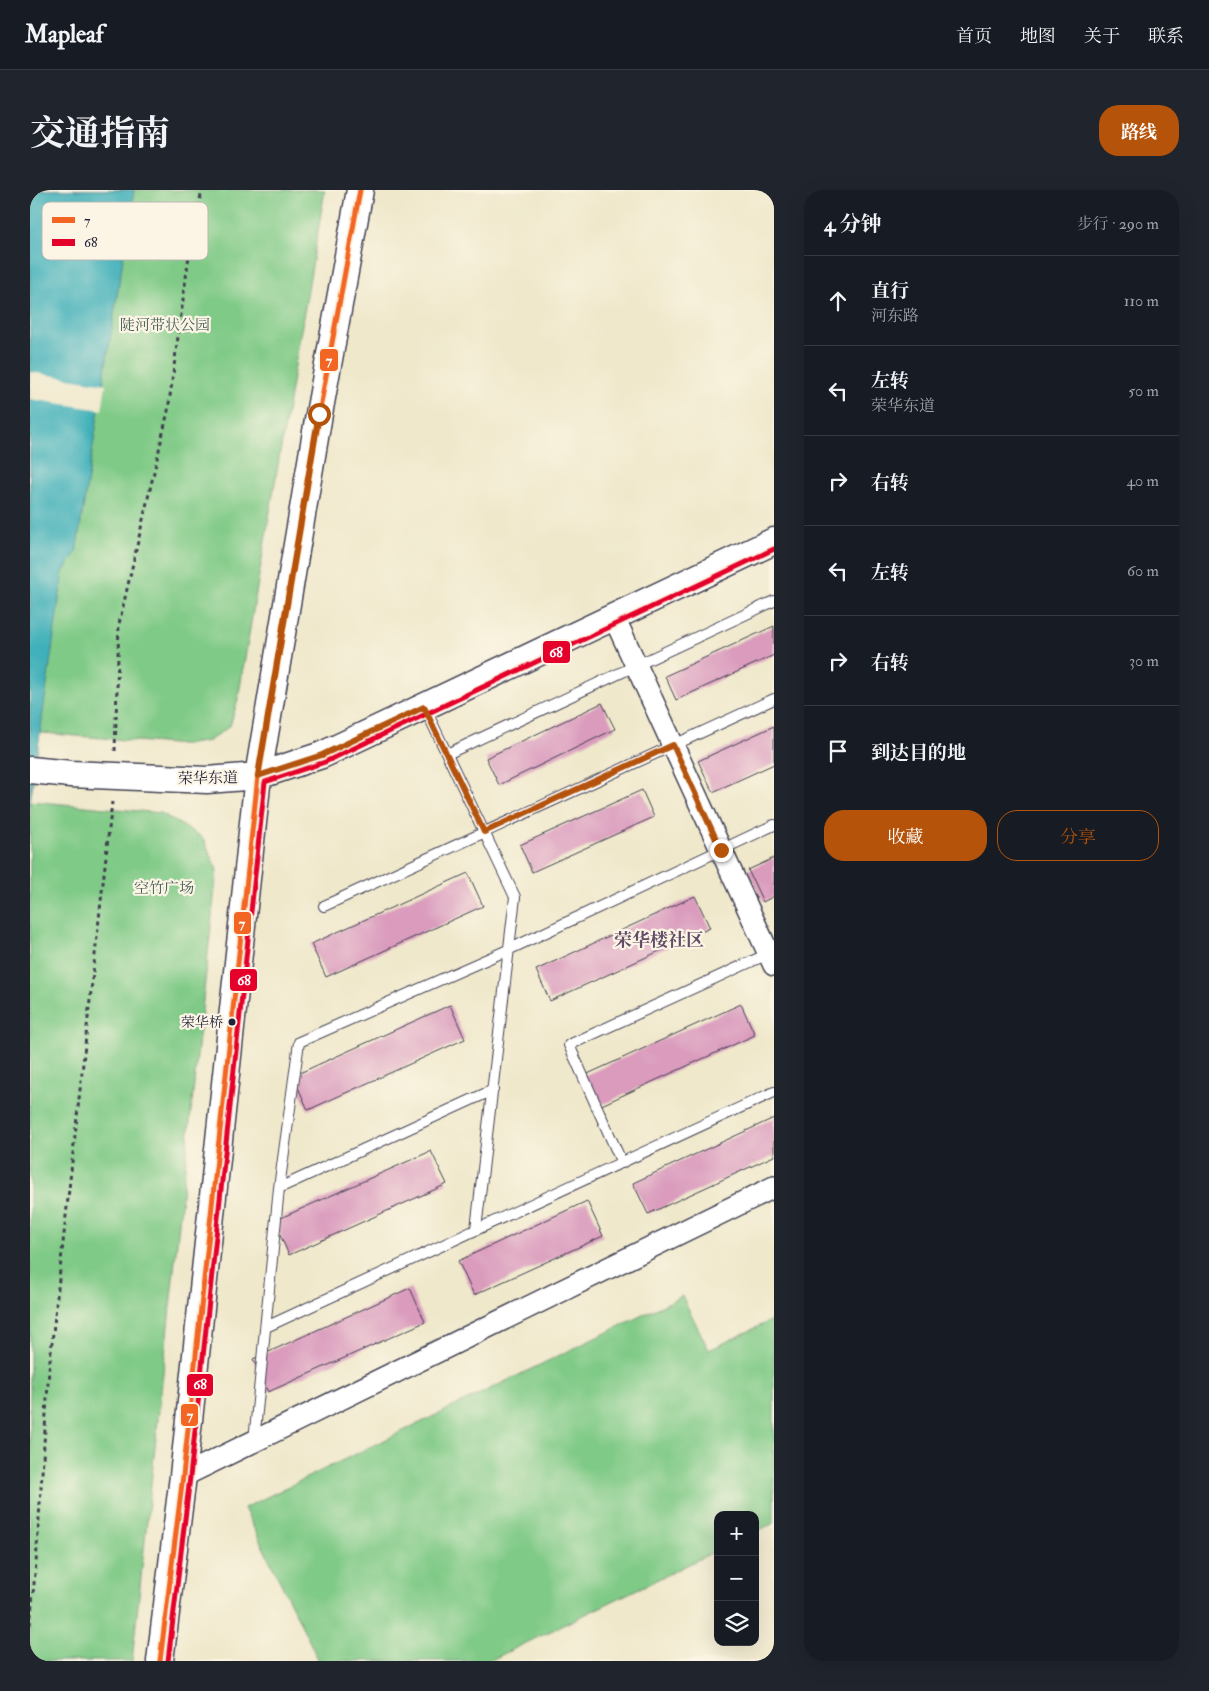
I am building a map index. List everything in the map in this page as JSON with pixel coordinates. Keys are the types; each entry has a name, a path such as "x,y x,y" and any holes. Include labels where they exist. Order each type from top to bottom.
{"street":[{"path":"160,1661 183,1476 258,776 319,414 360,190"},
{"name":"荣华东道","path":"30,770 71,774 207,780 258,776 322,755 774,541"},
{"path":"614,617 772,957"},
{"path":"183,1476 774,1187"}],"lane":[{"path":"447,754 774,601"},
{"path":"324,906 774,699"},
{"path":"424,707 515,896 494,1090 476,1229"},
{"path":"254,1441 279,1188 299,1042 510,949 774,825"},
{"path":"622,1163 569,1044 772,957"},
{"path":"279,1188 494,1090"},
{"path":"266,1327 774,1092"}],"path":[{"path":"115,751 119,624 168,411 188,260"},
{"path":"30,1625 49,1369 112,802"}],"green space":[{"name":"陡河带状公园","path":"30,190 325,190 238,699 230,726 209,741 184,745 30,732"},
{"name":"空竹广场","path":"30,801 161,813 203,838 217,870 132,1661 30,1661"},
{"path":"682,1296 709,1350 774,1319 774,1523 759,1530 759,1511 714,1511 714,1552 489,1661 319,1661 244,1508"}],"water":[{"path":"30,190 134,190 132,202 42,202 42,260 123,260 76,553 63,572 30,804"}],"pier":[{"path":"30,372 106,384 102,410 30,399"}],"building":[{"path":"774,626 774,655 676,700 665,676"},
{"path":"602,703 615,729 499,785 486,758"},
{"path":"774,726 774,764 713,792 698,761"},
{"path":"642,790 654,817 532,872 520,845"},
{"path":"774,858 774,896 763,902 748,870"},
{"path":"468,873 483,906 326,977 311,944"},
{"path":"695,896 710,928 550,1001 536,970"},
{"path":"741,1004 755,1035 595,1108 581,1077"},
{"path":"450,1005 465,1039 308,1110 293,1076"},
{"path":"774,1118 774,1156 648,1214 633,1183"},
{"path":"431,1151 447,1184 289,1255 274,1221"},
{"path":"587,1201 603,1236 474,1295 458,1261"},
{"path":"410,1288 425,1322 268,1392 253,1359"}],"transit line":[{"name":"7","path":"160,1661 183,1476 258,776 319,414 360,190"},
{"name":"68","path":"168,1661 190,1477 265,782 325,762 774,549"}],"place":[{"name":"荣华桥","path":"232,1022"}],"district":[{"name":"荣华楼社区","path":"659,940"}],"route":[{"path":"319,414 258,776 322,755 424,707 484,832 673,745 721,850"}]}
